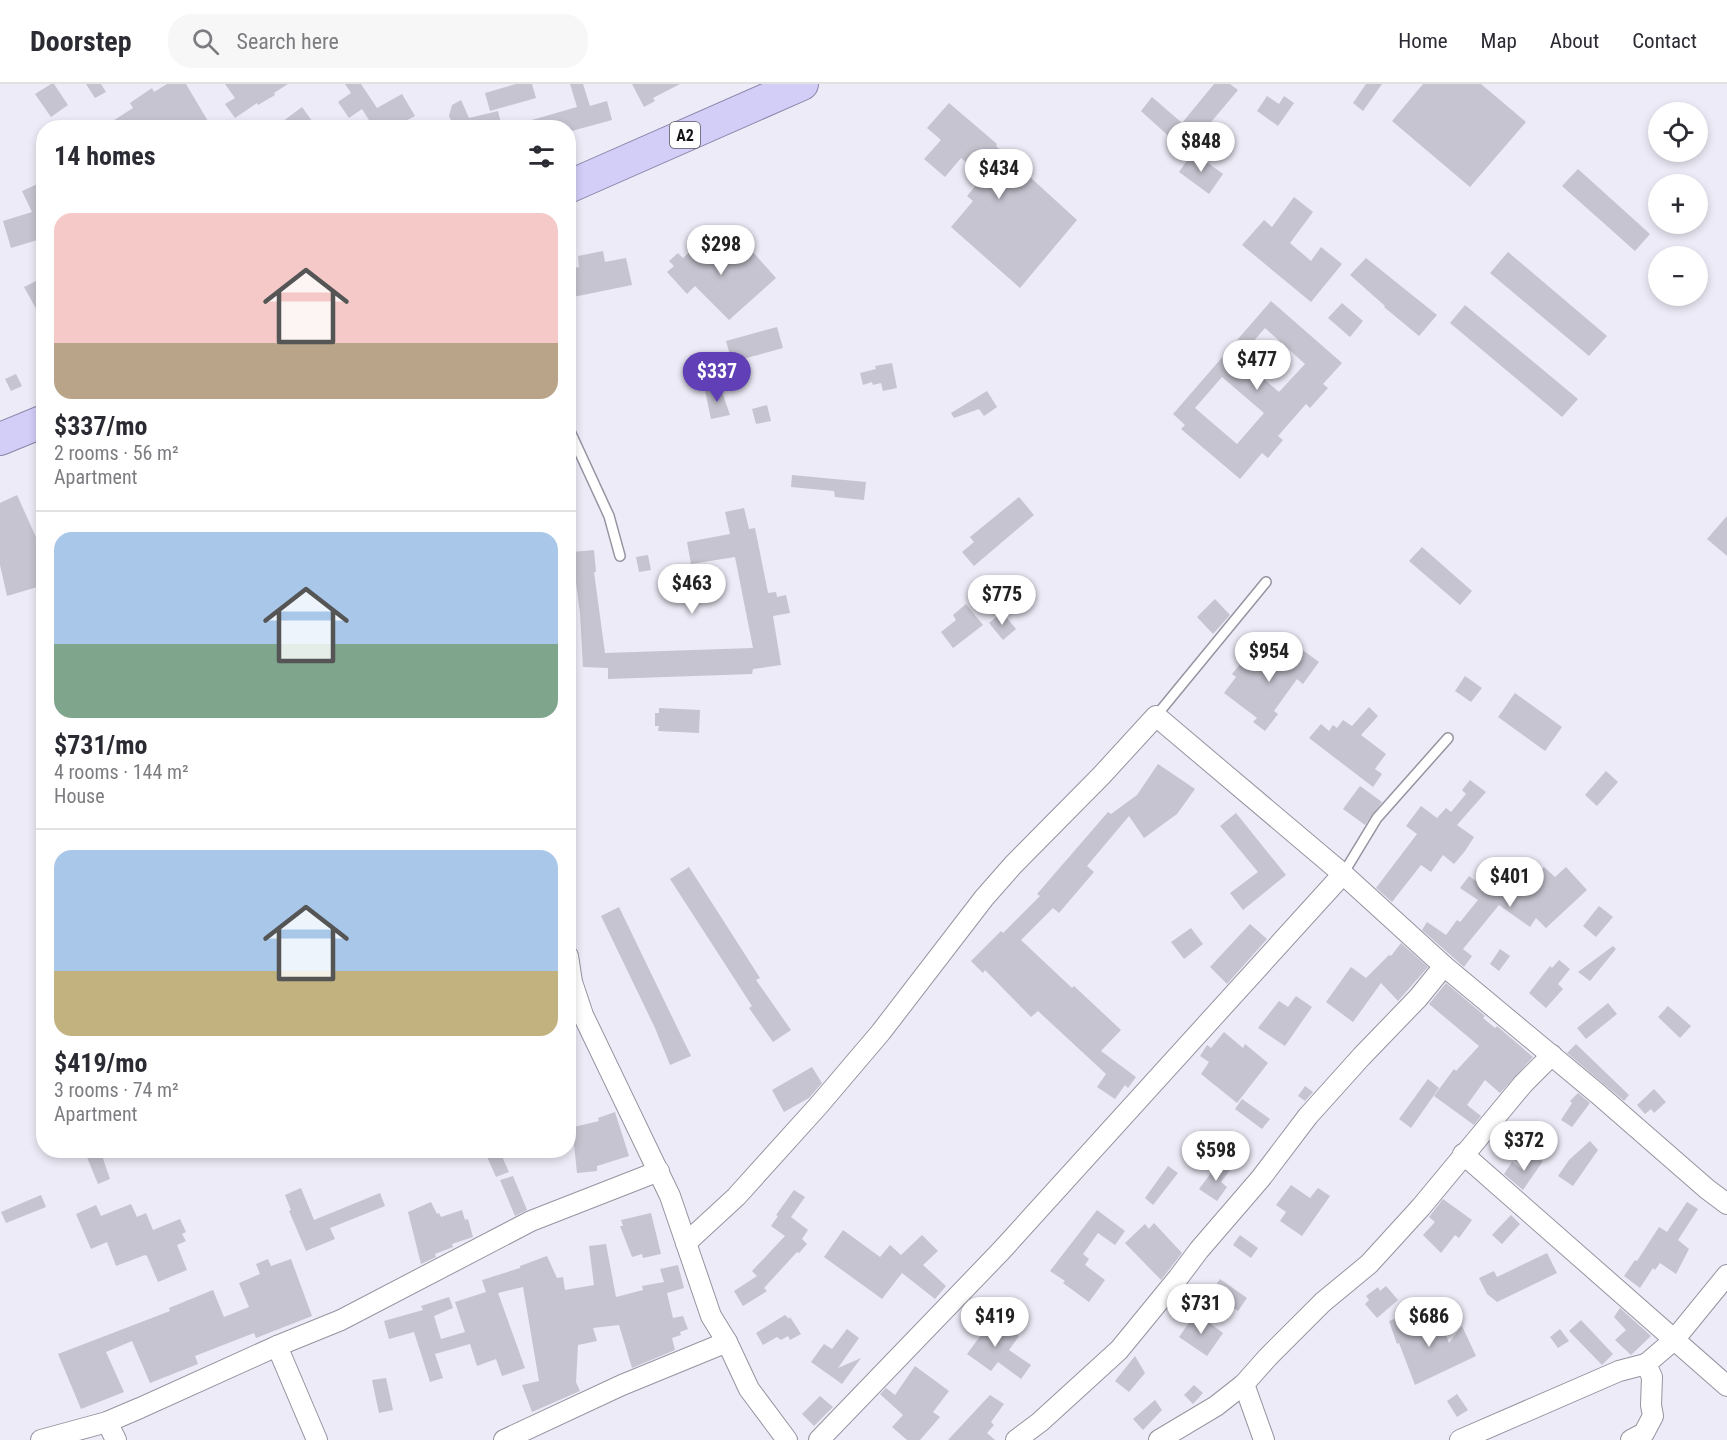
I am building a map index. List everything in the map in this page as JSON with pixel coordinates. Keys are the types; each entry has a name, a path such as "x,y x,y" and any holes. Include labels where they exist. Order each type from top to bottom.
{"highway":[{"name":"A2","path":"576,183 802,84"},
{"path":"0,439 36,424"}],"street":[{"path":"686,1242 736,1197 819,1105 881,1032 984,898 1013,865 1156,717 1343,874 1444,966 1727,1204"},
{"path":"819,1440 1001,1251 1343,874"},
{"path":"1017,1440 1119,1350 1198,1250 1261,1178 1308,1116 1418,998 1444,966"},
{"path":"576,994 583,1015 670,1196 711,1316 727,1342 749,1389 787,1440"},
{"path":"1159,1440 1216,1406 1244,1384 1323,1302 1369,1264 1421,1207 1523,1084 1552,1055"},
{"path":"1463,1154 1727,1386"},
{"path":"41,1440 107,1422 341,1320 531,1221 659,1171"},
{"path":"1460,1440 1483,1436 1619,1371 1646,1364 1674,1340 1727,1275"},
{"path":"504,1440 622,1385 727,1342"},
{"path":"277,1346 317,1440"},
{"path":"1631,1440 1644,1433 1653,1416 1652,1377 1646,1364"},
{"path":"1244,1384 1264,1440"},
{"path":"107,1422 116,1440"}],"lane":[{"path":"576,444 609,516 620,556"},
{"path":"1156,717 1266,582"},
{"path":"1343,874 1377,818 1448,738"}],"building":[{"path":"54,84 68,105 51,117 35,94"},
{"path":"86,84 101,84 106,92 95,98"},
{"path":"167,84 186,84 207,120 114,120 133,108 130,103 152,88 154,92"},
{"path":"225,84 288,84 274,93 275,95 258,105 257,103 235,118 225,104 235,98"},
{"path":"345,84 361,84 377,108 402,94 415,116 407,120 369,120 362,109 349,118 338,102 351,93"},
{"path":"516,84 532,84 536,98 490,111 485,93"},
{"path":"570,84 583,84 590,106 607,101 612,120 576,130 576,120 532,120 577,107"},
{"path":"632,84 680,84 653,98 655,101 644,107"},
{"path":"1214,84 1230,84 1238,90 1186,152 1141,111 1152,97 1182,123"},
{"path":"1366,84 1382,84 1363,111 1353,103"},
{"path":"1423,84 1481,84 1526,122 1470,187 1392,121"},
{"path":"1267,96 1279,104 1284,96 1294,103 1278,126 1257,111"},
{"path":"461,100 469,118 498,111 500,120 451,120 449,116 452,105"},
{"path":"949,103 997,144 996,146 1077,220 1020,288 951,227 973,201 967,196 983,177 961,158 945,177 924,159 941,140 927,128"},
{"path":"302,107 311,120 285,120"},
{"path":"1193,152 1223,174 1209,194 1179,172"},
{"path":"1578,169 1650,234 1635,251 1562,186"},
{"path":"36,185 36,240 11,248 3,221 32,212 22,191"},
{"path":"1294,197 1313,212 1290,243 1311,261 1321,247 1342,264 1311,302 1242,245 1264,220 1272,227"},
{"path":"708,235 735,264 751,250 776,278 729,320 695,286 687,294 667,272 674,266 669,261 678,253 683,258"},
{"path":"603,251 605,262 626,258 632,285 576,296 578,256"},
{"path":"1508,252 1607,336 1589,356 1490,273"},
{"path":"1366,258 1437,315 1419,336 1350,275"},
{"path":"36,281 36,309 24,287"},
{"path":"1271,301 1342,363 1323,384 1328,388 1310,408 1306,404 1278,436 1283,440 1268,458 1262,453 1240,479 1181,429 1185,425 1173,414","holes":["1265,328 1305,364 1279,392 1239,358","1222,377 1264,413 1237,444 1195,408"]},
{"path":"1342,303 1363,321 1350,337 1328,318"},
{"path":"1465,305 1578,399 1562,417 1450,323"},
{"path":"777,327 783,348 732,362 726,341"},
{"path":"892,363 897,388 883,391 881,383 873,385 872,382 863,385 860,373 876,369 875,366"},
{"path":"16,374 22,386 11,391 5,379"},
{"path":"720,386 730,415 711,419 705,391"},
{"path":"987,391 997,407 984,416 979,409 954,418 951,413"},
{"path":"767,405 771,421 756,424 752,409"},
{"path":"792,475 866,482 864,500 835,497 834,491 791,487"},
{"path":"17,495 36,537 36,587 7,596 0,565 0,503"},
{"path":"1019,497 1034,515 974,566 962,552 974,542 970,537"},
{"path":"744,508 749,529 755,528 768,593 776,592 777,597 786,595 790,613 773,616 781,665 753,669 752,674 608,679 608,668 583,667 576,582 576,552 594,550 596,572 594,572 605,653 753,648 735,557 691,564 687,542 730,534 725,512"},
{"path":"1727,516 1727,556 1707,539"},
{"path":"1422,547 1472,591 1460,605 1409,561"},
{"path":"648,555 651,570 639,572 636,557"},
{"path":"1215,599 1230,615 1213,634 1197,617"},
{"path":"966,604 983,625 953,648 941,632 956,620 953,615"},
{"path":"1002,612 1016,629 1003,640 989,623"},
{"path":"1293,643 1319,662 1303,684 1297,679 1274,711 1278,714 1265,731 1253,722 1257,718 1224,693 1236,677 1232,674 1250,652 1273,671"},
{"path":"1465,676 1482,688 1471,702 1455,691"},
{"path":"1515,693 1562,727 1545,751 1498,717"},
{"path":"1369,707 1378,716 1361,735 1386,754 1375,769 1382,774 1373,787 1309,738 1321,724 1329,731 1333,725 1337,728 1343,720 1352,726"},
{"path":"659,708 700,710 699,733 658,731 659,726 655,726 655,713 659,713"},
{"path":"1158,764 1195,789 1177,814 1144,838 1129,816 1087,866 1094,872 1059,913 1053,908 1021,940 1121,1030 1101,1051 1136,1077 1128,1088 1125,1085 1115,1099 1097,1087 1106,1074 1038,1011 1031,1017 985,970 983,973 971,961 1040,896 1037,894 1108,812 1111,814 1137,795"},
{"path":"1606,771 1618,782 1597,806 1585,795"},
{"path":"1470,780 1486,792 1457,825 1474,837 1454,864 1443,855 1431,872 1421,865 1392,902 1376,888 1417,834 1406,826 1421,806 1437,818 1446,808 1451,812 1466,794 1462,790"},
{"path":"1360,786 1382,802 1365,825 1343,809"},
{"path":"1236,813 1286,875 1243,910 1230,893 1258,872 1220,826"},
{"path":"689,867 760,978 756,980 791,1030 773,1042 749,1008 752,1006 670,879"},
{"path":"1544,867 1555,877 1566,867 1587,890 1546,928 1536,918 1530,927 1499,905 1463,949 1472,956 1464,967 1422,930 1427,922 1446,935 1457,920 1460,922 1478,900 1460,888 1469,876 1490,892 1495,885 1512,898 1536,870 1539,872"},
{"path":"1599,906 1613,917 1596,937 1583,926"},
{"path":"619,907 691,1056 670,1065 655,1028 601,916"},
{"path":"1250,924 1267,939 1227,984 1210,967"},
{"path":"1191,928 1203,944 1184,959 1171,942"},
{"path":"1401,943 1428,967 1398,1001 1381,983 1353,1022 1326,1002 1351,967 1366,978 1389,955 1391,956"},
{"path":"1613,946 1616,949 1590,981 1578,972"},
{"path":"1500,949 1510,956 1499,971 1490,964"},
{"path":"1559,960 1570,969 1558,984 1563,989 1546,1008 1529,993 1550,966 1552,968"},
{"path":"1446,983 1485,1016 1483,1018 1495,1028 1497,1026 1533,1057 1500,1093 1485,1080 1467,1105 1481,1116 1474,1125 1434,1096 1454,1069 1456,1071 1479,1046 1429,1004"},
{"path":"1296,996 1312,1007 1285,1046 1258,1028 1279,1001 1288,1007"},
{"path":"1608,1003 1617,1014 1586,1039 1577,1028"},
{"path":"1668,1006 1691,1026 1680,1038 1658,1017"},
{"path":"1224,1032 1243,1048 1245,1044 1268,1063 1237,1103 1201,1074 1209,1062 1200,1056 1207,1045 1211,1048"},
{"path":"1576,1044 1629,1095 1624,1101 1567,1053"},
{"path":"812,1067 822,1083 809,1098 784,1112 772,1090"},
{"path":"1428,1079 1439,1088 1411,1128 1399,1119"},
{"path":"1305,1086 1313,1092 1305,1101 1298,1096"},
{"path":"1654,1089 1666,1102 1654,1113 1651,1109 1645,1114 1637,1105"},
{"path":"1578,1093 1590,1103 1572,1127 1561,1120 1572,1103 1570,1101"},
{"path":"1242,1099 1270,1119 1262,1129 1235,1109"},
{"path":"615,1112 629,1156 597,1166 597,1171 577,1173 576,1127 599,1121 598,1118"},
{"path":"1590,1141 1598,1150 1573,1186 1558,1176 1569,1160"},
{"path":"1532,1154 1543,1161 1523,1190 1504,1174 1512,1162 1522,1169"},
{"path":"87,1158 103,1158 110,1179 98,1184"},
{"path":"488,1158 503,1158 509,1172 496,1177"},
{"path":"1220,1161 1231,1169 1221,1182 1227,1187 1217,1201 1199,1189"},
{"path":"1168,1166 1178,1173 1153,1205 1145,1198"},
{"path":"513,1176 527,1210 515,1216 500,1180"},
{"path":"1291,1185 1310,1198 1318,1188 1330,1196 1302,1236 1280,1221 1286,1212 1276,1205"},
{"path":"301,1188 314,1220 380,1193 385,1206 330,1228 335,1239 306,1251 289,1211 291,1210 285,1195"},
{"path":"794,1190 805,1197 791,1217 808,1230 802,1239 807,1244 764,1288 767,1291 743,1306 734,1291 757,1276 752,1271 785,1236 771,1226"},
{"path":"41,1195 46,1207 6,1223 1,1212"},
{"path":"1443,1199 1472,1220 1459,1238 1455,1235 1441,1253 1423,1235 1435,1222 1429,1217"},
{"path":"431,1202 441,1217 462,1210 465,1220 468,1219 473,1237 452,1244 453,1247 435,1254 436,1257 421,1264 408,1212"},
{"path":"1687,1202 1698,1209 1678,1240 1689,1249 1676,1274 1660,1263 1655,1270 1653,1268 1640,1288 1624,1276 1635,1260 1637,1261 1659,1227 1667,1232"},
{"path":"131,1204 137,1217 146,1213 153,1230 180,1219 186,1232 182,1234 186,1241 177,1245 187,1270 158,1282 145,1255 116,1266 107,1242 91,1249 76,1214 96,1205 101,1216"},
{"path":"1097,1210 1125,1231 1115,1245 1098,1233 1083,1254 1089,1259 1085,1265 1105,1280 1089,1302 1050,1271"},
{"path":"651,1213 661,1254 643,1258 642,1254 632,1257 620,1226 623,1226 621,1220"},
{"path":"1511,1215 1520,1224 1502,1244 1492,1235"},
{"path":"1154,1223 1182,1253 1161,1280 1125,1243 1145,1224 1149,1229"},
{"path":"843,1230 880,1257 890,1245 901,1255 922,1235 938,1251 923,1265 946,1286 935,1299 902,1273 882,1299 824,1257"},
{"path":"1240,1235 1258,1248 1251,1258 1233,1245"},
{"path":"606,1244 616,1297 643,1290 642,1286 664,1282 660,1269 678,1265 684,1288 667,1293 673,1318 683,1316 688,1329 672,1338 675,1350 632,1368 619,1325 593,1328 597,1341 578,1345 576,1382 580,1391 532,1412 522,1385 539,1381 523,1287 498,1293 525,1368 502,1376 496,1359 477,1366 470,1344 435,1354 443,1378 430,1382 414,1332 389,1339 384,1321 423,1310 421,1306 449,1297 453,1308 434,1316 441,1339 465,1332 455,1302 486,1292 482,1280 520,1268 520,1266 547,1256 557,1278 563,1277 565,1290 594,1285 589,1246"},
{"path":"1547,1253 1557,1273 1497,1302 1487,1294 1479,1278 1494,1271 1497,1277"},
{"path":"268,1259 271,1266 291,1259 312,1316 256,1338 254,1333 195,1356 198,1364 150,1383 132,1341 106,1352 124,1392 81,1409 58,1354 170,1311 169,1308 213,1290 224,1317 249,1307 239,1283 260,1274 256,1264"},
{"path":"1220,1279 1247,1298 1238,1311 1211,1292"},
{"path":"1386,1286 1398,1300 1377,1318 1365,1304 1369,1300 1366,1296 1378,1287 1380,1291"},
{"path":"1620,1308 1651,1336 1631,1355 1615,1340 1626,1330 1614,1317"},
{"path":"970,1312 1002,1335 1008,1328 1019,1336 1009,1350 1031,1365 1021,1379 998,1362 991,1371 967,1354 981,1335 963,1322"},
{"path":"1414,1312 1421,1333 1443,1326 1449,1343 1462,1326 1476,1356 1415,1385 1389,1321"},
{"path":"1196,1313 1223,1333 1207,1356 1179,1337"},
{"path":"785,1315 789,1319 790,1317 801,1334 790,1340 788,1336 781,1340 777,1337 763,1345 756,1333"},
{"path":"1581,1320 1613,1354 1602,1365 1569,1331"},
{"path":"847,1329 859,1338 838,1368 861,1358 842,1384 811,1362 824,1344 832,1349"},
{"path":"1560,1329 1569,1341 1558,1348 1550,1337"},
{"path":"1135,1356 1145,1373 1129,1392 1115,1381"},
{"path":"915,1366 949,1391 933,1412 940,1417 920,1440 907,1440 892,1427 903,1415 880,1394 886,1388 895,1395"},
{"path":"386,1378 393,1410 379,1413 372,1380"},
{"path":"1194,1385 1203,1393 1193,1404 1184,1395"},
{"path":"1457,1394 1468,1410 1457,1417 1447,1401"},
{"path":"990,1395 1004,1404 991,1422 994,1425 987,1433 995,1440 948,1440"},
{"path":"820,1396 833,1407 814,1426 802,1414"},
{"path":"1155,1400 1162,1410 1143,1430 1133,1419"}]}
